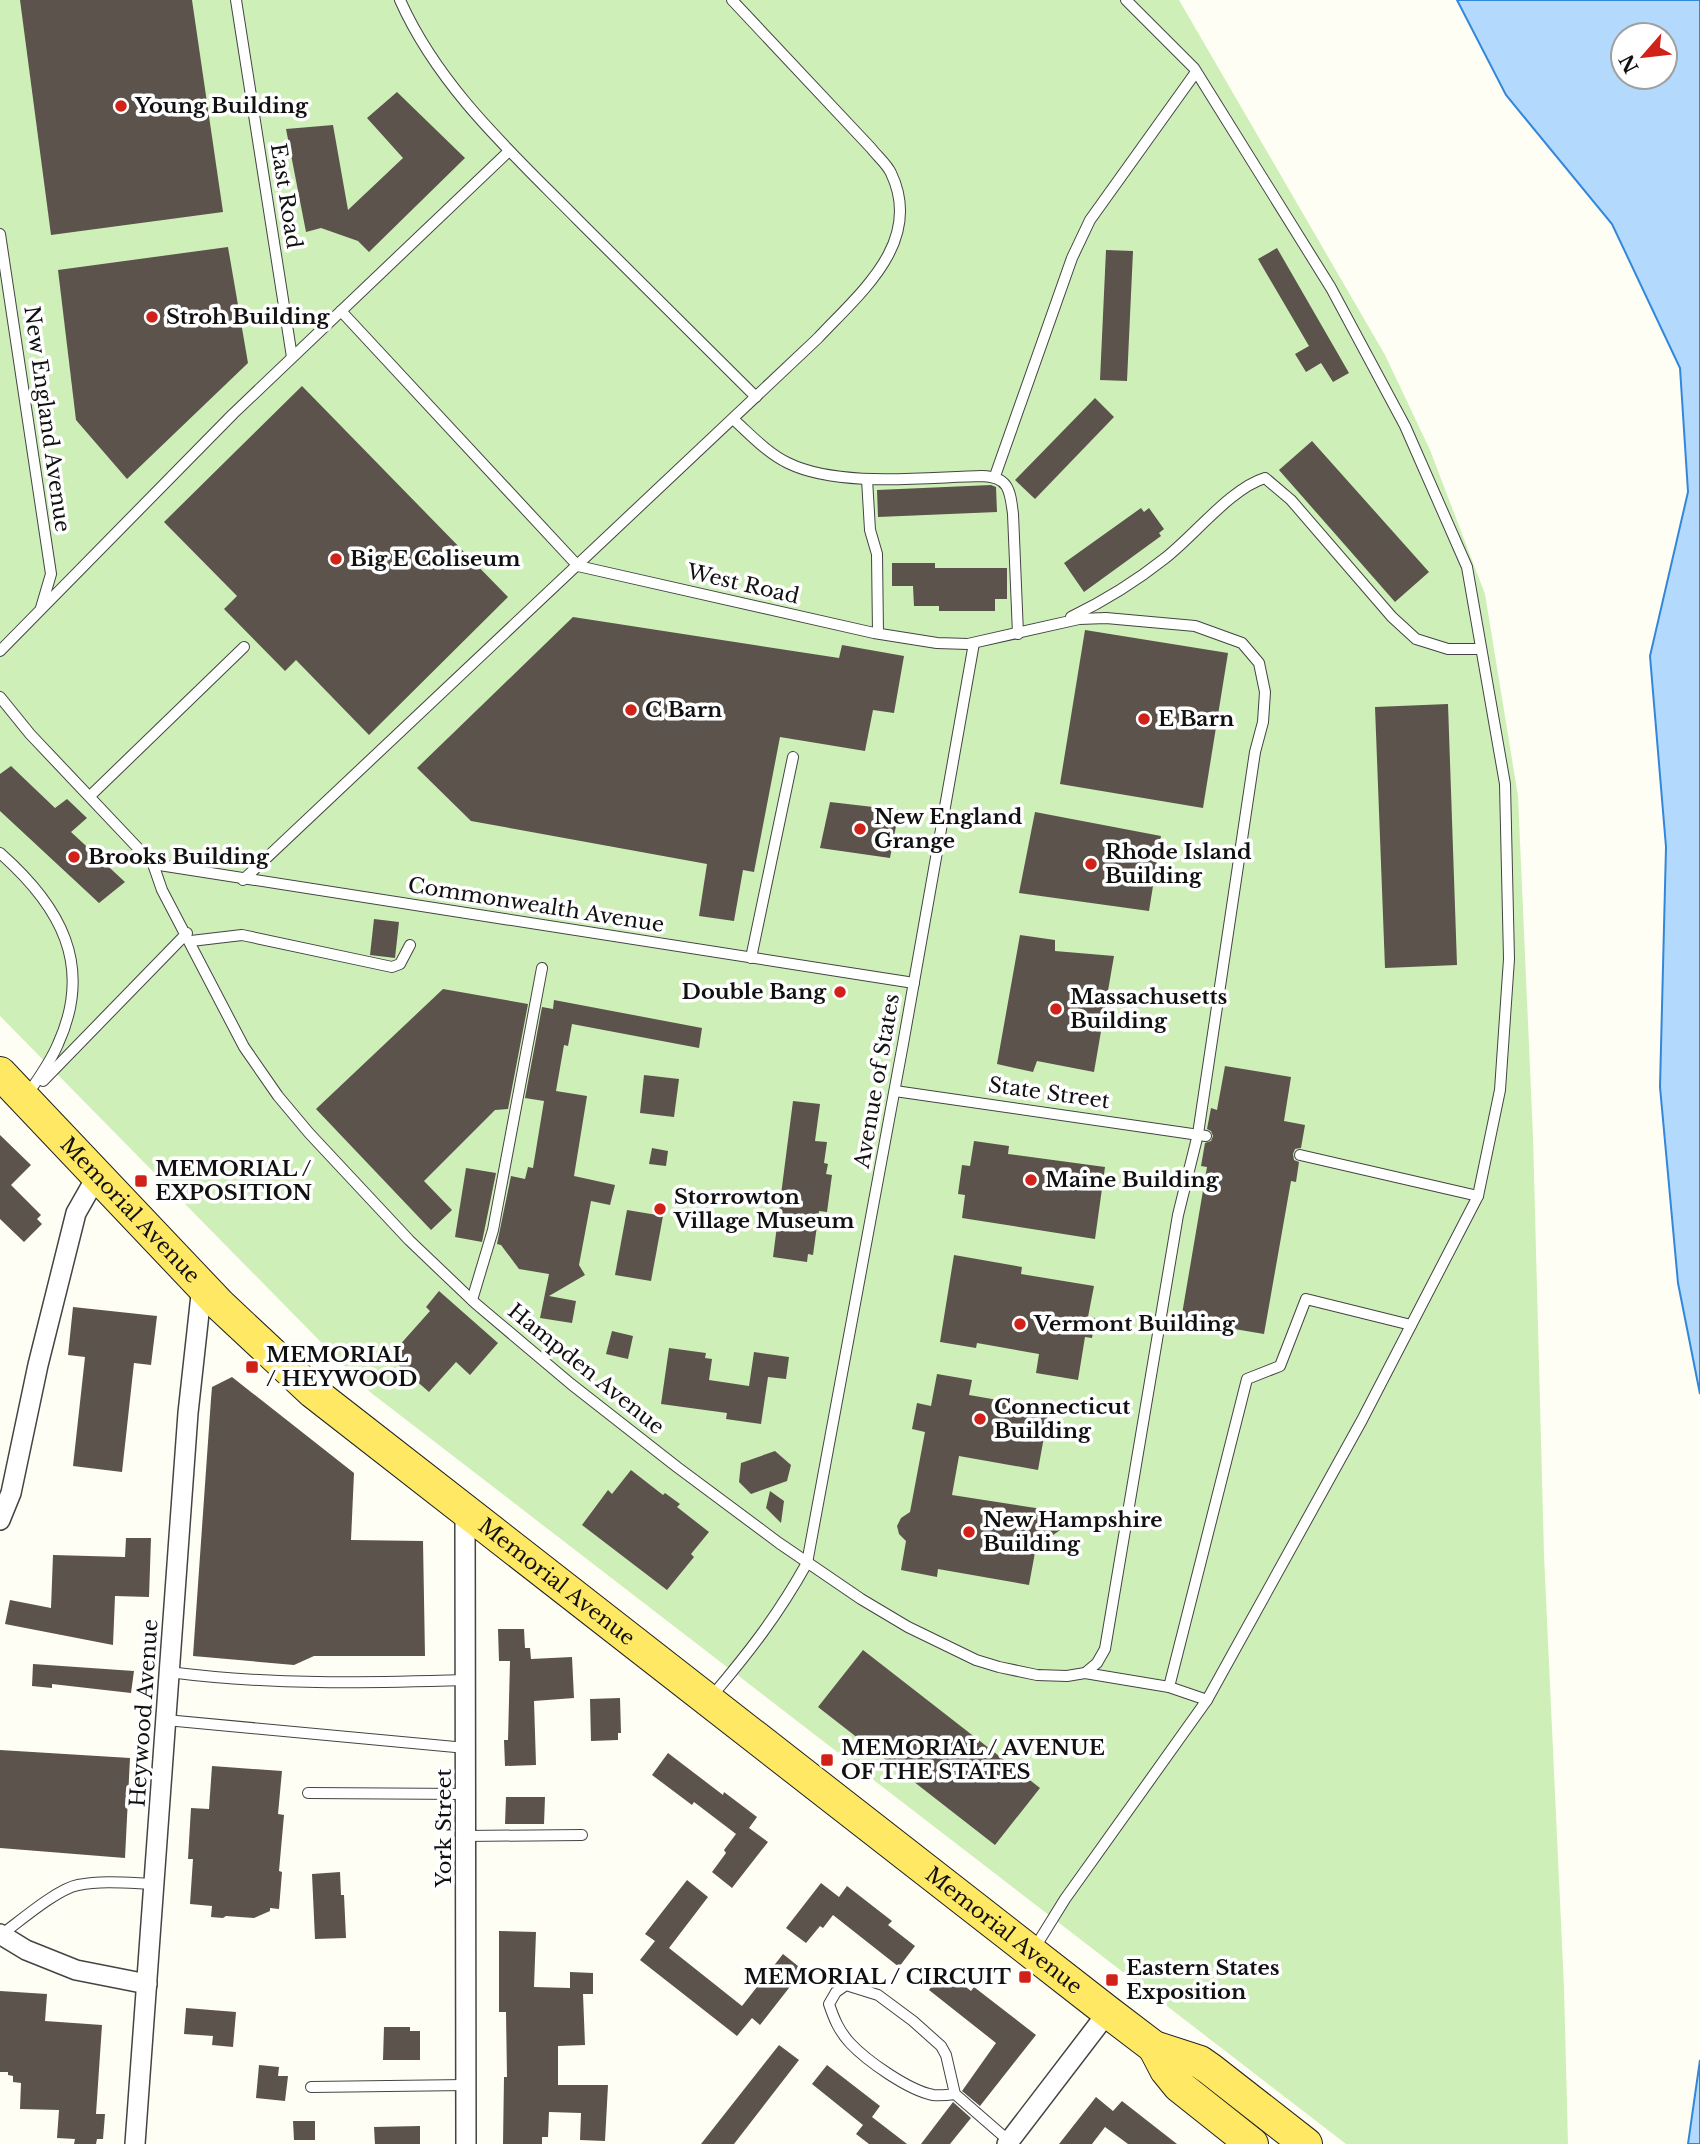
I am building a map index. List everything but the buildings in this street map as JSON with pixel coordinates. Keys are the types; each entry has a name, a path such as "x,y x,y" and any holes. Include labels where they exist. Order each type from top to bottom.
{"main road":[{"name":"Memorial Avenue","path":"0,1073 254,1339 313,1392 1154,2047 1200,2062 1210,2068 1306,2144"},
{"name":"Memorial Avenue","path":"1154,2047 1179,2086 1252,2144"}],"street":[{"path":"0,1520 11,1493 38,1365 76,1213 97,1176"},
{"name":"Heywood Avenue","path":"135,2144 188,1413 202,1286"},
{"name":"York Street","path":"465,1511 466,2144"},
{"path":"1,1934 26,1950 76,1970 147,1984"},
{"path":"1010,2143 1108,2012"}],"lane":[{"name":"East Road","path":"236,0 292,357"},
{"path":"400,0 433,61 509,150 756,397"},
{"path":"243,880 818,338 867,287 893,249 902,213 891,173 871,148 732,0"},
{"path":"1032,1953 1066,1899 1207,1699 1355,1432 1478,1196 1500,1090 1508,959 1505,784 1467,567 1405,426 1331,288 1196,72 1126,0"},
{"path":"995,476 1072,258 1090,220 1196,72"},
{"path":"0,651 292,357 509,150"},
{"name":"New England Avenue","path":"0,234 51,574 41,608"},
{"path":"341,311 578,566"},
{"path":"733,419 777,457 791,465 834,476 867,479 995,476 1003,481 1011,495 1018,634"},
{"path":"1062,622 1122,589 1165,559 1240,491 1254,481 1265,478 1291,500 1392,617 1416,639 1447,649 1481,649"},
{"path":"867,479 870,530 877,554 878,634"},
{"name":"West Road","path":"578,566 878,634 937,643 974,643 1062,622 1106,618 1195,626 1242,643 1259,663 1265,692 1263,722 1255,752 1202,1135"},
{"name":"Avenue of States","path":"708,1701 747,1656 776,1616 807,1563 895,1091 974,643"},
{"path":"90,796 244,648"},
{"path":"0,698 30,734 153,864"},
{"path":"751,958 793,757"},
{"path":"0,853 29,880 52,911 66,937 73,964 72,991 65,1027 49,1063 25,1099"},
{"name":"Commonwealth Avenue","path":"153,864 914,983"},
{"name":"Hampden Avenue","path":"153,864 162,890 189,937 244,1047 278,1096 313,1139 388,1218 472,1300 579,1390 807,1563 908,1627 976,1660 999,1667 1037,1675 1067,1676 1085,1673 1169,1688 1207,1699"},
{"path":"25,1099 189,937 242,936 392,967 400,964 410,945"},
{"path":"472,1300 494,1230 542,968"},
{"name":"State Street","path":"895,1091 1202,1135"},
{"path":"1085,1673 1097,1664 1105,1648 1178,1215 1202,1135"},
{"path":"1300,1155 1478,1196"},
{"path":"1169,1688 1247,1379 1280,1366 1306,1299 1411,1325"},
{"path":"169,1672 260,1681 372,1683 466,1680"},
{"path":"166,1720 466,1748"},
{"path":"308,1793 466,1794"},
{"path":"466,1836 582,1835"},
{"path":"1,1934 75,1885 100,1882 154,1884"},
{"path":"955,2094 934,2095 916,2088 881,2068 850,2043 834,2021 829,2004 836,1992 846,1984 857,1986 878,1995 913,2021 941,2046 946,2055 955,2094 1010,2143"},
{"path":"311,2087 466,2085"}],"green space":[{"path":"0,0 1179,0 1385,355 1430,450 1485,594 1518,796 1533,1136 1544,1555 1564,1988 1568,2144 1346,2144 370,1392 0,1016"}],"water":[{"path":"1457,0 1700,0 1700,1394 1678,1283 1660,1087 1666,847 1650,656 1688,492 1680,368 1612,224 1506,95"},
{"path":"1700,2060 1700,2144 1688,2144"}],"place":[{"name":"Young Building","path":"121,106"},
{"name":"Stroh Building","path":"152,317"},
{"name":"Big E Coliseum","path":"336,559"},
{"name":"C Barn","path":"631,710"},
{"name":"E Barn","path":"1144,719"},
{"name":"New England Grange","path":"860,829"},
{"name":"Brooks Building","path":"74,857"},
{"name":"Rhode Island Building","path":"1091,864"},
{"name":"Double Bang","path":"840,992"},
{"name":"Massachusetts Building","path":"1056,1009"},
{"name":"Maine Building","path":"1031,1180"},
{"name":"MEMORIAL / EXPOSITION","path":"141,1181"},
{"name":"Storrowton Village Museum","path":"660,1209"},
{"name":"Vermont Building","path":"1020,1324"},
{"name":"MEMORIAL / HEYWOOD","path":"252,1367"},
{"name":"Connecticut Building","path":"980,1419"},
{"name":"New Hampshire Building","path":"969,1532"},
{"name":"MEMORIAL / AVENUE OF THE STATES","path":"827,1760"},
{"name":"MEMORIAL / CIRCUIT","path":"1025,1977"},
{"name":"Eastern States Exposition","path":"1112,1980"}]}
